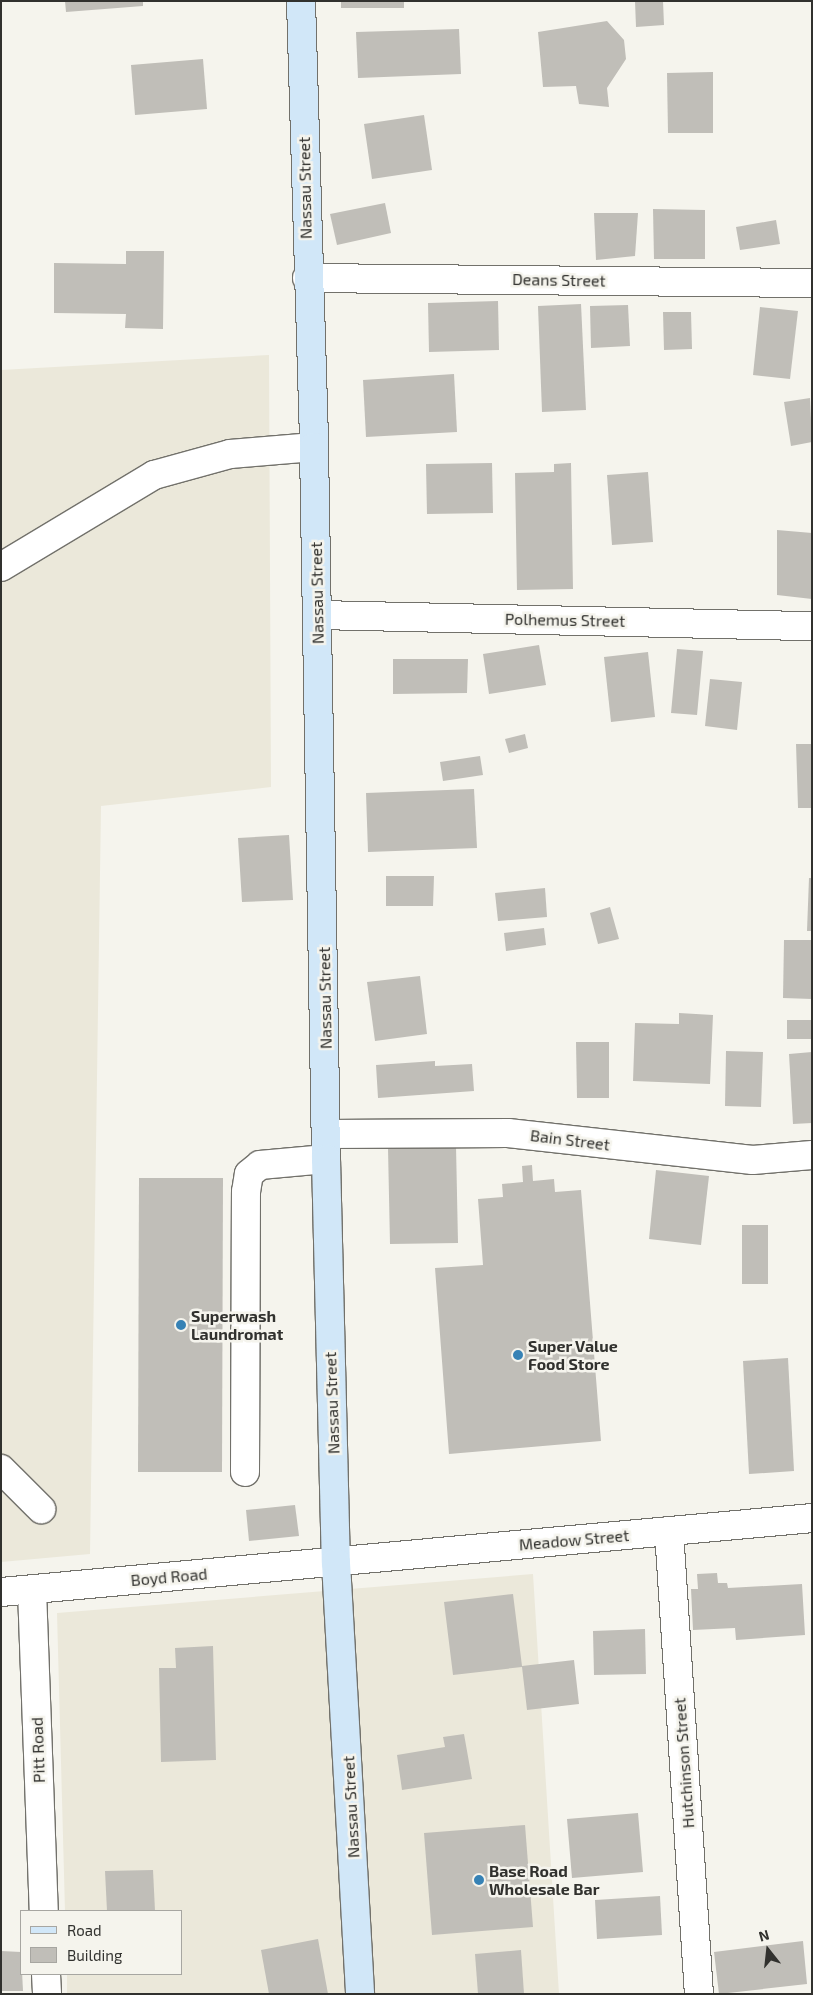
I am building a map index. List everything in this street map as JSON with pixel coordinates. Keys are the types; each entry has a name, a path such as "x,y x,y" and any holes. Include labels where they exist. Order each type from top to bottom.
{"main road":[{"name":"Nassau Street","path":"301,1 307,278 318,615 336,1563 360,1994"}],"street":[{"name":"Deans Street","path":"307,278 812,283"},
{"path":"1,567 154,475 230,454 314,447"},
{"name":"Polhemus Street","path":"318,615 812,626"},
{"name":"Bain Street","path":"245,1472 246,1192 249,1174 260,1165 327,1146 508,1132 753,1160 812,1155"},
{"path":"1,1469 41,1510"},
{"name":"Meadow Street","path":"336,1563 812,1518"},
{"name":"Hutchinson Street","path":"669,1531 699,1994"},
{"name":"Boyd Road","path":"1,1592 336,1563"},
{"name":"Pitt Road","path":"32,1590 44,1910"},
{"path":"46,1975 47,1994"}],"shaded area":[{"path":"269,355 271,787 101,806 90,1554 1,1562 1,370"},
{"path":"533,1574 559,1994 67,1994 67,1975 182,1975 182,1910 65,1910 57,1613"}],"building":[{"path":"65,1 143,1 143,6 66,12"},
{"path":"341,1 404,1 404,8 341,8"},
{"path":"635,1 663,1 664,25 636,27"},
{"path":"607,21 624,40 626,59 607,88 609,107 579,104 576,86 543,87 538,32"},
{"path":"459,29 461,74 358,78 356,32"},
{"path":"203,59 207,109 135,115 131,65"},
{"path":"713,72 713,133 668,133 667,73"},
{"path":"424,115 432,170 372,179 364,124"},
{"path":"385,203 391,233 337,245 330,214"},
{"path":"653,209 705,210 705,259 654,259"},
{"path":"594,213 638,213 635,256 596,260"},
{"path":"776,220 780,244 740,250 736,227"},
{"path":"126,251 164,251 163,329 125,328 126,314 54,313 54,263 126,264"},
{"path":"498,301 499,350 429,352 428,303"},
{"path":"581,304 586,410 542,412 538,306"},
{"path":"628,305 630,346 591,348 590,306"},
{"path":"760,307 798,311 790,379 753,375"},
{"path":"663,312 691,312 692,349 664,350"},
{"path":"454,374 457,432 366,437 363,380"},
{"path":"810,398 812,442 791,446 784,402"},
{"path":"492,463 493,513 427,514 426,464"},
{"path":"571,463 573,589 517,590 515,473 554,472 554,464"},
{"path":"648,472 653,542 612,545 607,475"},
{"path":"777,530 812,533 812,599 777,595"},
{"path":"539,645 546,685 489,694 483,654"},
{"path":"677,649 703,651 697,715 671,713"},
{"path":"648,652 655,717 611,722 604,657"},
{"path":"393,659 468,659 467,693 393,694"},
{"path":"710,679 742,682 737,730 705,726"},
{"path":"525,734 528,748 509,753 505,739"},
{"path":"796,744 812,744 812,808 798,808"},
{"path":"480,756 483,775 443,781 440,762"},
{"path":"474,789 477,848 368,852 366,793"},
{"path":"289,835 293,900 242,902 238,838"},
{"path":"386,876 434,876 433,906 386,906"},
{"path":"809,878 812,878 812,931 807,931"},
{"path":"545,888 547,917 498,921 495,893"},
{"path":"610,907 619,939 598,944 590,913"},
{"path":"544,928 546,945 506,951 504,933"},
{"path":"784,940 812,940 812,999 783,998"},
{"path":"420,976 427,1034 375,1041 367,982"},
{"path":"679,1013 713,1015 710,1084 633,1081 635,1023 679,1024"},
{"path":"787,1020 812,1020 812,1039 787,1039"},
{"path":"576,1042 609,1042 609,1098 577,1098"},
{"path":"726,1051 763,1052 761,1107 725,1106"},
{"path":"812,1052 812,1123 793,1124 789,1054"},
{"path":"435,1061 435,1066 472,1064 474,1091 378,1098 376,1065"},
{"path":"456,1146 458,1243 390,1244 388,1148"},
{"name":"Super Value Food Store","path":"532,1165 533,1181 554,1179 555,1192 581,1190 601,1441 449,1454 435,1268 483,1265 478,1199 503,1197 502,1184 523,1182 522,1166"},
{"path":"656,1170 709,1176 701,1245 649,1239"},
{"name":"Superwash Laundromat","path":"139,1178 223,1178 222,1472 138,1472"},
{"path":"742,1225 768,1225 768,1284 742,1284"},
{"path":"788,1358 794,1471 749,1474 743,1361"},
{"path":"295,1505 299,1536 249,1541 246,1510"},
{"path":"717,1573 718,1583 727,1583 728,1588 802,1584 805,1635 736,1640 735,1628 693,1630 691,1589 698,1589 697,1574"},
{"path":"513,1594 522,1666 574,1660 579,1704 527,1710 522,1667 453,1675 444,1602"},
{"path":"645,1629 646,1674 594,1675 593,1631"},
{"path":"213,1646 216,1760 161,1762 159,1668 176,1668 175,1648"},
{"path":"464,1734 472,1779 402,1790 397,1755 445,1747 443,1737"},
{"path":"638,1813 643,1872 572,1878 567,1819"},
{"name":"Base Road Wholesale Bar","path":"525,1825 533,1927 432,1935 424,1833"},
{"path":"153,1870 155,1910 107,1910 105,1871"},
{"path":"660,1896 662,1935 597,1939 595,1900"},
{"path":"318,1939 328,1994 269,1994 261,1950"},
{"path":"803,1941 807,1984 719,1994 714,1952"},
{"path":"521,1950 524,1994 478,1994 475,1954"},
{"path":"1,1951 20,1952 20,1975 22,1975 23,1991 1,1991"}],"place":[{"name":"Superwash Laundromat","path":"181,1325"},
{"name":"Super Value Food Store","path":"518,1355"},
{"name":"Base Road Wholesale Bar","path":"479,1880"}]}
